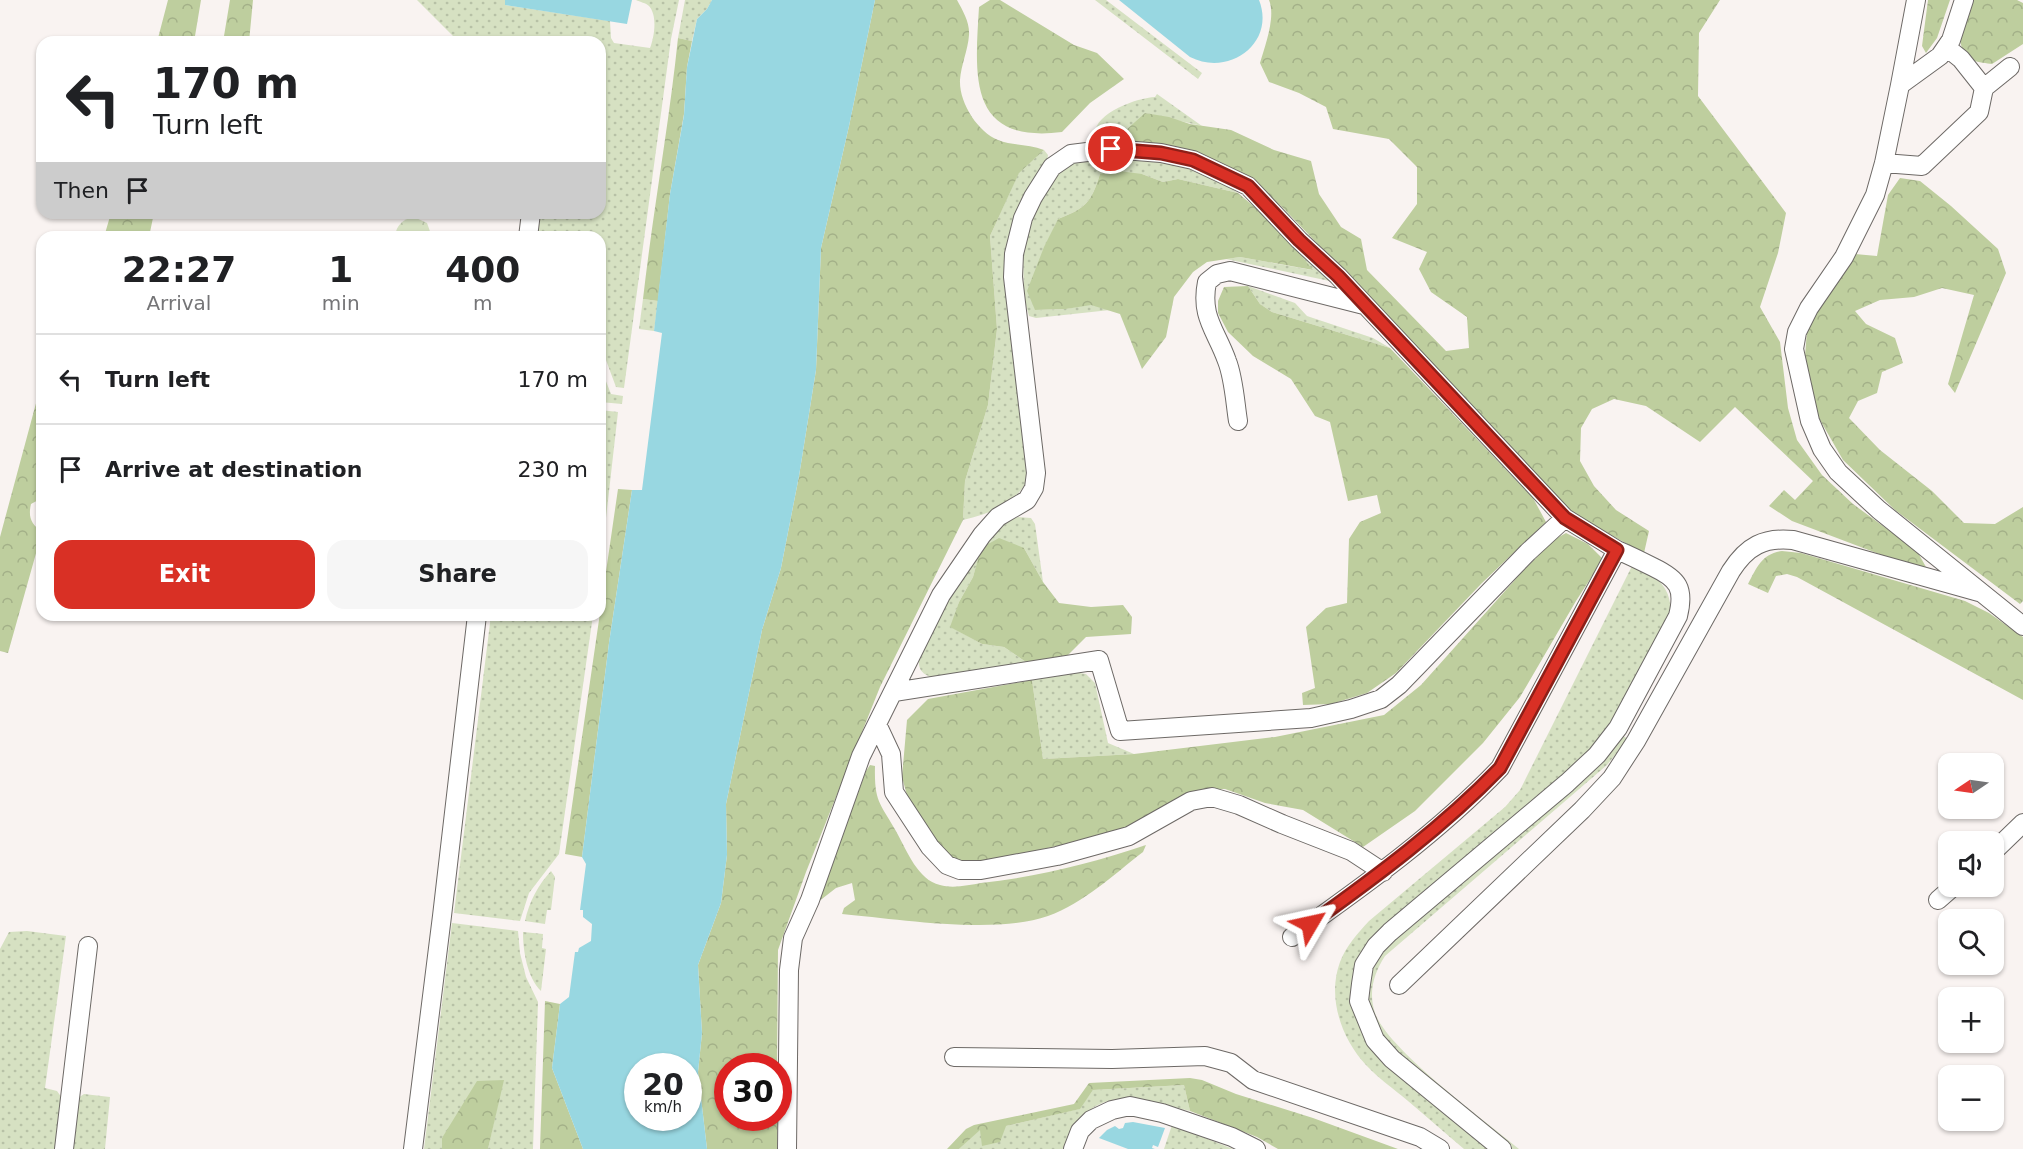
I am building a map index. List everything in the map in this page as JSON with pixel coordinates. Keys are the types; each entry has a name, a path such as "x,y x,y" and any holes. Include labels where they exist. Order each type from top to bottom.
{"street":[{"path":"1916,0 1884,163 1875,195 1844,257 1809,308 1797,332 1794,349 1810,421 1822,449 1838,472 1879,510 2023,626"},
{"path":"1900,86 1940,56 1951,40 1964,0"},
{"path":"1946,47 1961,59 1983,88"},
{"path":"1884,163 1922,166 1979,112 1983,88 2010,67"},
{"path":"787,1149 789,970 793,938 810,900 861,756 940,595 982,534 998,518 1026,500 1034,488 1036,473 1013,277 1014,254 1023,218 1052,167 1071,154 1111,149 1150,152 1193,160 1248,186 1299,240 1338,276 1565,518 1617,550 1670,576 1678,585 1682,600 1678,616 1618,728 1597,755 1390,932 1376,946 1364,965 1359,1001 1375,1040 1392,1059 1502,1149"},
{"path":"1238,421 1228,363 1207,318 1204,296 1207,282 1217,274 1230,271 1364,305"},
{"path":"894,692 1099,660 1120,731 1311,718 1351,709 1382,699 1399,685 1528,552 1565,518"},
{"path":"1399,985 1582,810 1612,778 1636,741 1731,571 1748,549 1779,538 1793,540 1978,592"},
{"path":"1292,937 1383,872 1475,794 1500,768 1617,550"},
{"path":"413,1149 476,621"},
{"path":"877,724 891,754 894,792 930,847 947,865 960,870 981,870 1057,856 1129,836 1191,801 1212,797 1239,805 1352,851 1383,872"},
{"path":"2004,841 2023,823"},
{"path":"1938,900 1941,897"},
{"path":"64,1149 88,946"},
{"path":"954,1057 1112,1059 1205,1056 1231,1063 1253,1080 1420,1137 1440,1149"},
{"path":"1073,1149 1080,1131 1091,1120 1112,1110 1130,1106 1162,1113 1233,1137 1256,1149"}],"green space":[{"path":"168,0 201,0 195,36 159,36"},
{"path":"230,0 253,0 250,36 224,36"},
{"path":"417,0 505,0 505,5 610,21 611,38 614,43 650,48 654,33 654,15 649,6 636,0 679,0 671,39 624,388 616,387 606,360 606,231 535,231 536,219 606,219 606,36 453,36"},
{"path":"685,0 712,0 697,19 692,41 678,38"},
{"path":"875,0 957,0 966,17 969,31 960,80 963,98 971,116 983,130 998,140 1044,150 1019,173 990,236 997,329 988,405 965,481 963,520 880,687 806,872 778,950 777,1053 714,1053 714,1131 778,1131 777,1149 707,1149 702,1106 702,1053 700,1053 702,1033 698,965 721,903 727,855 726,804 762,630 781,568 799,476 816,370 821,248"},
{"path":"990,0 1000,0 1074,45 1097,53 1124,79 1090,103 1062,132 1031,133 1008,127 993,116 983,100 978,80 979,7"},
{"path":"1095,0 1106,0 1202,73 1198,79"},
{"path":"1269,0 1720,0 1699,33 1698,96 1786,213 1778,253 1760,307 1780,342 1788,408 1797,440 1822,475 1853,504 1917,551 1926,567 1895,560 1792,521 1769,506 1784,490 1795,500 1813,481 1735,407 1700,442 1646,406 1614,399 1592,409 1581,428 1580,461 1594,486 1616,510 1649,531 1644,553 1576,516 1512,453 1389,318 1282,207 1242,174 1131,142 1125,131 1145,113 1169,117 1190,124 1231,130 1274,150 1311,161 1319,194 1341,227 1361,239 1367,270 1446,351 1469,348 1467,317 1431,292 1419,269 1427,252 1392,238 1417,204 1417,167 1389,139 1333,129 1326,107 1299,93 1269,82 1260,63 1271,23"},
{"path":"1928,0 1950,0 1937,38 1926,53 1922,46"},
{"path":"1970,0 2017,0 2023,3 2023,44 1992,64 1975,61 1966,54 1960,40 1962,24"},
{"path":"678,38 692,41 687,67 684,114 670,194 658,301 643,299"},
{"path":"1157,94 1202,126 1145,113 1131,142 1105,143 1096,140 1095,131 1099,123 1115,109 1155,97"},
{"path":"1044,150 1048,155 1047,162 1025,192 1018,208 1029,478 1009,501 993,511 963,520 965,481 988,405 997,329 990,236 1019,172"},
{"path":"1091,157 1137,159 1182,166 1214,178 1238,193 1178,179 1163,182 1142,174 1100,174 1094,192 1086,203 1081,208 1058,219 1038,264 1035,310 1066,309 1091,304 1110,310 1036,318 1029,316 1024,298 1023,253 1031,217 1060,170 1069,164"},
{"path":"1119,171 1142,174 1163,182 1178,179 1238,193 1276,225 1313,270 1240,257 1207,262 1193,272 1174,297 1166,337 1142,369 1120,314 1091,305 1035,310 1027,291 1058,219 1081,208 1086,203 1094,192 1100,174"},
{"path":"1900,178 1920,181 1951,206 1998,249 2006,273 1955,393 1948,384 1974,295 1942,288 1914,297 1880,300 1855,311 1866,324 1895,338 1903,363 1882,372 1877,393 1858,401 1849,418 1880,450 1932,491 1964,523 1995,524 2023,507 2023,601 2020,604 1895,510 1843,460 1816,413 1804,368 1807,331 1829,291 1855,254 1877,256 1888,195"},
{"path":"109,219 153,219 150,231 106,231"},
{"path":"407,219 418,219 427,223 430,231 396,231 401,223"},
{"path":"1276,225 1334,282 1226,259 1240,257 1312,270"},
{"path":"1248,286 1295,303 1307,316 1373,338 1390,348 1272,312 1260,304"},
{"path":"1248,286 1260,304 1272,312 1390,348 1533,498 1546,522 1482,583 1396,673 1367,693 1331,704 1303,705 1302,693 1315,688 1306,627 1326,608 1347,603 1349,539 1360,522 1381,513 1377,495 1348,501 1330,422 1315,416 1291,379 1253,356 1228,332 1218,313 1218,301 1224,287"},
{"path":"643,299 658,301 654,331 639,329"},
{"path":"606,381 611,394 623,396 622,404 606,403"},
{"path":"36,403 36,501 31,504 30,516 36,527 36,553 8,653 0,651 0,537"},
{"path":"606,411 618,412 606,518"},
{"path":"618,489 632,490 609,643 582,857 565,854 599,621 606,621 606,572"},
{"path":"1018,517 1031,518 1035,524 1043,582 1024,548 981,549 973,577 959,602 951,627 982,644 1004,647 1026,662 931,677 922,671 919,660 935,621 980,544 1002,525"},
{"path":"1566,533 1588,544 1603,559 1520,697 1483,743 1415,811 1363,847 1303,810 1265,803 1225,789 1200,790 1169,803 1122,829 982,862 959,861 946,855 908,799 902,777 907,720 928,699 1032,680 1043,759 1134,754 1275,737 1384,715 1421,685 1522,572 1555,539"},
{"path":"999,538 1024,548 1043,582 1059,603 1091,607 1123,605 1132,617 1131,634 1086,637 1066,657 1026,662 1004,647 982,644 950,627 959,602 973,577 981,548"},
{"path":"1782,551 1801,553 1965,601 1989,613 2023,637 2023,700 1797,577 1787,574 1776,576 1768,593 1748,584 1765,558"},
{"path":"1633,564 1654,577 1664,587 1668,594 1671,612 1626,703 1591,754 1386,930 1354,1012 1365,1037 1491,1149 1464,1149 1376,1074 1357,1054 1343,1030 1339,1016 1336,1003 1336,975 1349,945 1369,921 1505,807 1520,790"},
{"path":"490,621 592,621 559,854 529,893 520,921 454,913"},
{"path":"1073,672 1086,674 1095,683 1108,743 1134,754 1043,759 1032,680"},
{"path":"1620,734 1628,739 1607,765 1385,956 1373,983 1372,998 1375,1013 1398,1046 1462,1103 1519,1149 1508,1149 1394,1055 1367,1013 1367,972 1383,947"},
{"path":"870,765 875,766 877,796 909,856 925,877 940,885 961,886 1044,873 1146,845 1143,852 1074,904 1048,916 1026,922 946,924 842,914 844,908 855,900 852,883 836,888 818,902"},
{"path":"551,871 555,877 551,910 547,910 545,924 525,921 535,894"},
{"path":"452,923 518,931 526,977 538,1002 533,1149 488,1149 503,1080 442,1138 442,1149 424,1149"},
{"path":"27,931 66,936 45,1088 57,1091 62,1098 56,1149 0,1149 0,949 9,932"},
{"path":"523,932 543,934 542,948 546,949 541,991 532,979 527,963"},
{"path":"545,1001 560,1004 552,1068 583,1149 540,1149"},
{"path":"1190,1078 1202,1080 1236,1094 1313,1118 1398,1149 1278,1149 1257,1137 1190,1111 1184,1085 1093,1090 1080,1109 1006,1126 1000,1142 982,1146 980,1130 959,1149 947,1149 966,1129 974,1125 1074,1104 1089,1083"},
{"path":"504,1080 488,1149 442,1149 442,1138 477,1081"},
{"path":"1184,1085 1190,1111 1139,1100 1126,1099 1101,1103 1087,1113 1064,1149 959,1149 980,1129 1006,1126 1079,1109 1093,1090"},
{"path":"84,1094 110,1097 105,1149 69,1149 78,1098"},
{"path":"1172,1125 1233,1149 1164,1149"}],"water":[{"path":"505,0 632,0 627,24 505,5"},
{"path":"712,0 875,0 821,248 816,370 799,476 781,568 762,630 726,804 727,855 721,903 698,965 702,1033 700,1053 624,1053 624,1131 702,1131 702,1106 707,1149 583,1149 552,1068 560,1004 569,997 575,952 591,941 592,924 583,917 583,910 580,910 586,864 582,857 609,643 632,490 642,490 662,333 654,331 670,194 684,115 687,67 697,19"},
{"path":"1119,0 1259,0 1263,16 1261,30 1255,42 1246,52 1220,63 1205,62 1190,57"},
{"path":"1133,1122 1165,1128 1158,1147 1153,1145 1152,1148 1155,1149 1128,1149 1099,1138 1115,1126 1119,1129 1123,1128 1125,1123"}],"route":[{"path":"1111,149 1161,153 1193,160 1248,186 1299,240 1338,276 1565,518 1617,550 1500,768 1475,794 1383,872 1310,924"}]}
